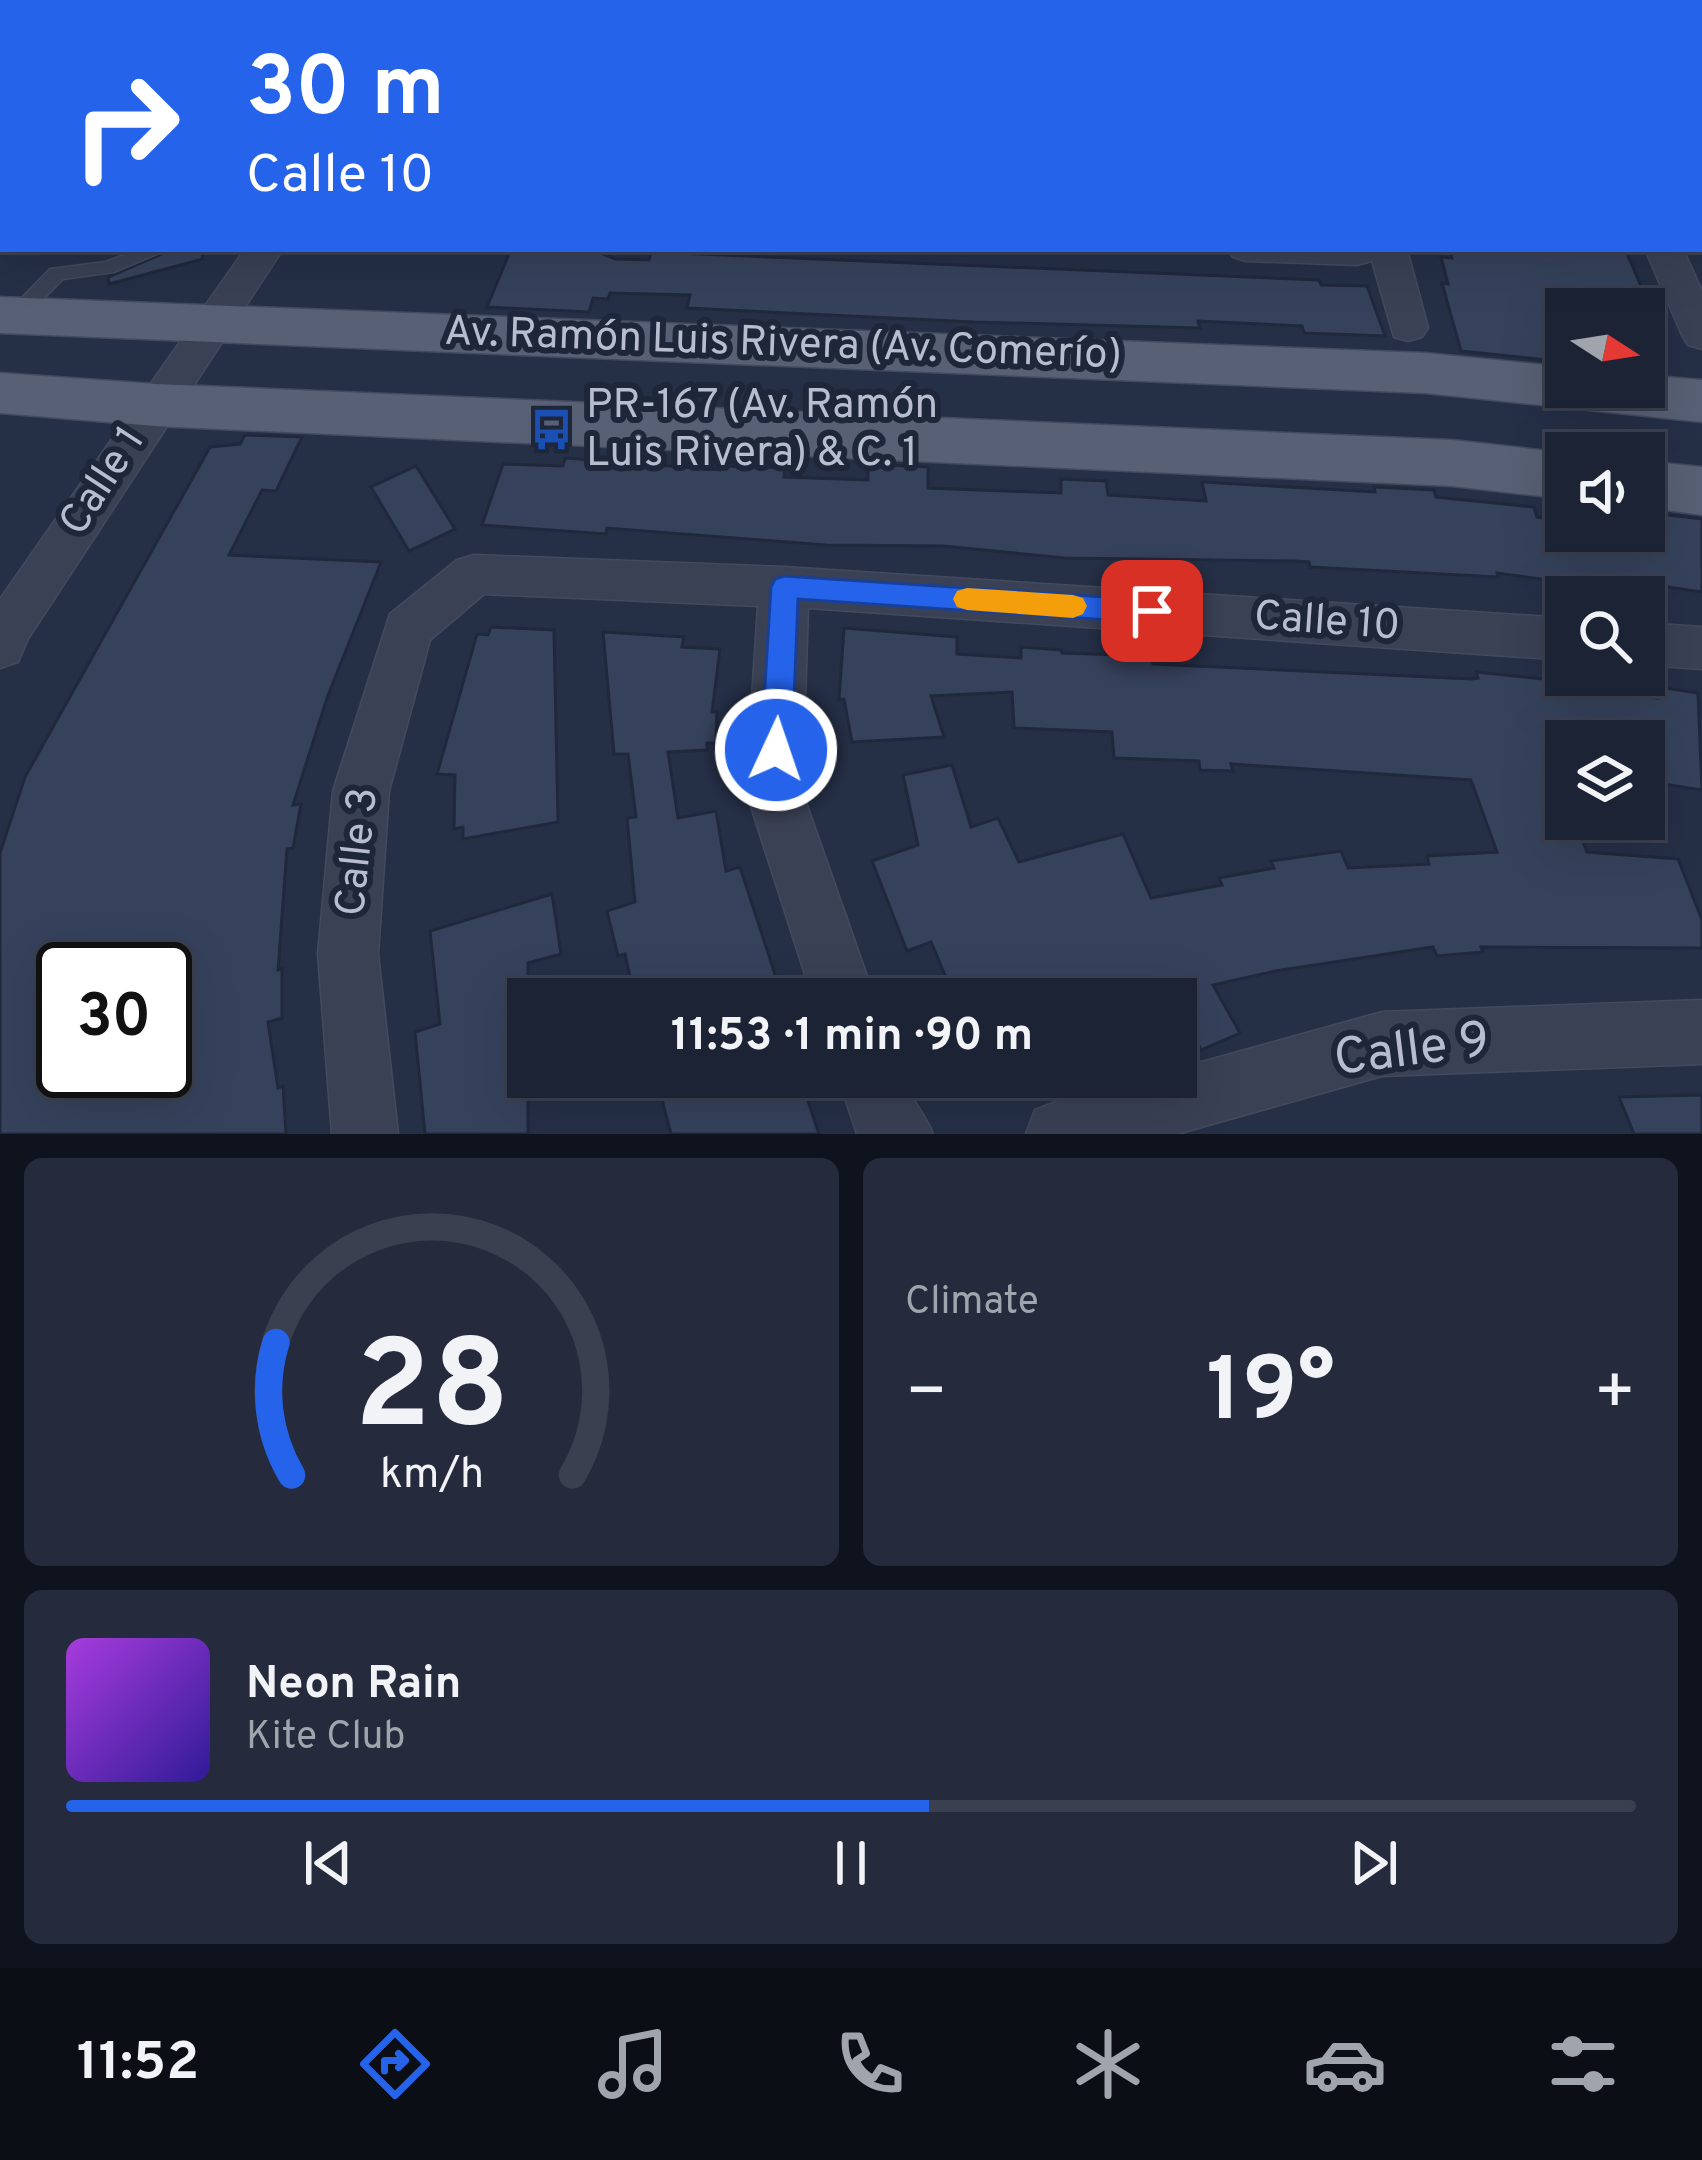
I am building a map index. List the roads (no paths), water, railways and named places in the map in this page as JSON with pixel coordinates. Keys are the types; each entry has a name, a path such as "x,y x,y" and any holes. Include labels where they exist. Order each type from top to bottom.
{"main road":[{"name":"Av. Ramón Luis Rivera (Av. Comerío)","path":"8,315 1425,373 1702,401"},
{"name":"Av. Ramón Luis Rivera (Av. Comerío)","path":"0,393 155,405 1405,461 1545,474"},
{"path":"1665,486 1702,490"}],"street":[{"name":"Calle 1","path":"0,647 155,405 262,252"},
{"path":"1313,252 1361,252"},
{"path":"1389,252 1408,328"},
{"path":"1682,273 1702,335"},
{"name":"Calle 10","path":"449,595 474,574 784,587 1545,638"},
{"path":"784,587 774,791 837,978"},
{"name":"Calle 3","path":"364,1134 348,954 361,791 408,629 449,595"},
{"path":"1665,645 1702,648"},
{"name":"Calle 9","path":"1059,1134 1382,1044 1702,1032"},
{"path":"877,1098 883,1118 900,1134"}],"lane":[{"path":"8,315 57,273 107,268 152,252"}],"place":[{"name":"PR-167 (Av. Ramón Luis Rivera) & C. 1","path":"552,430"}]}
